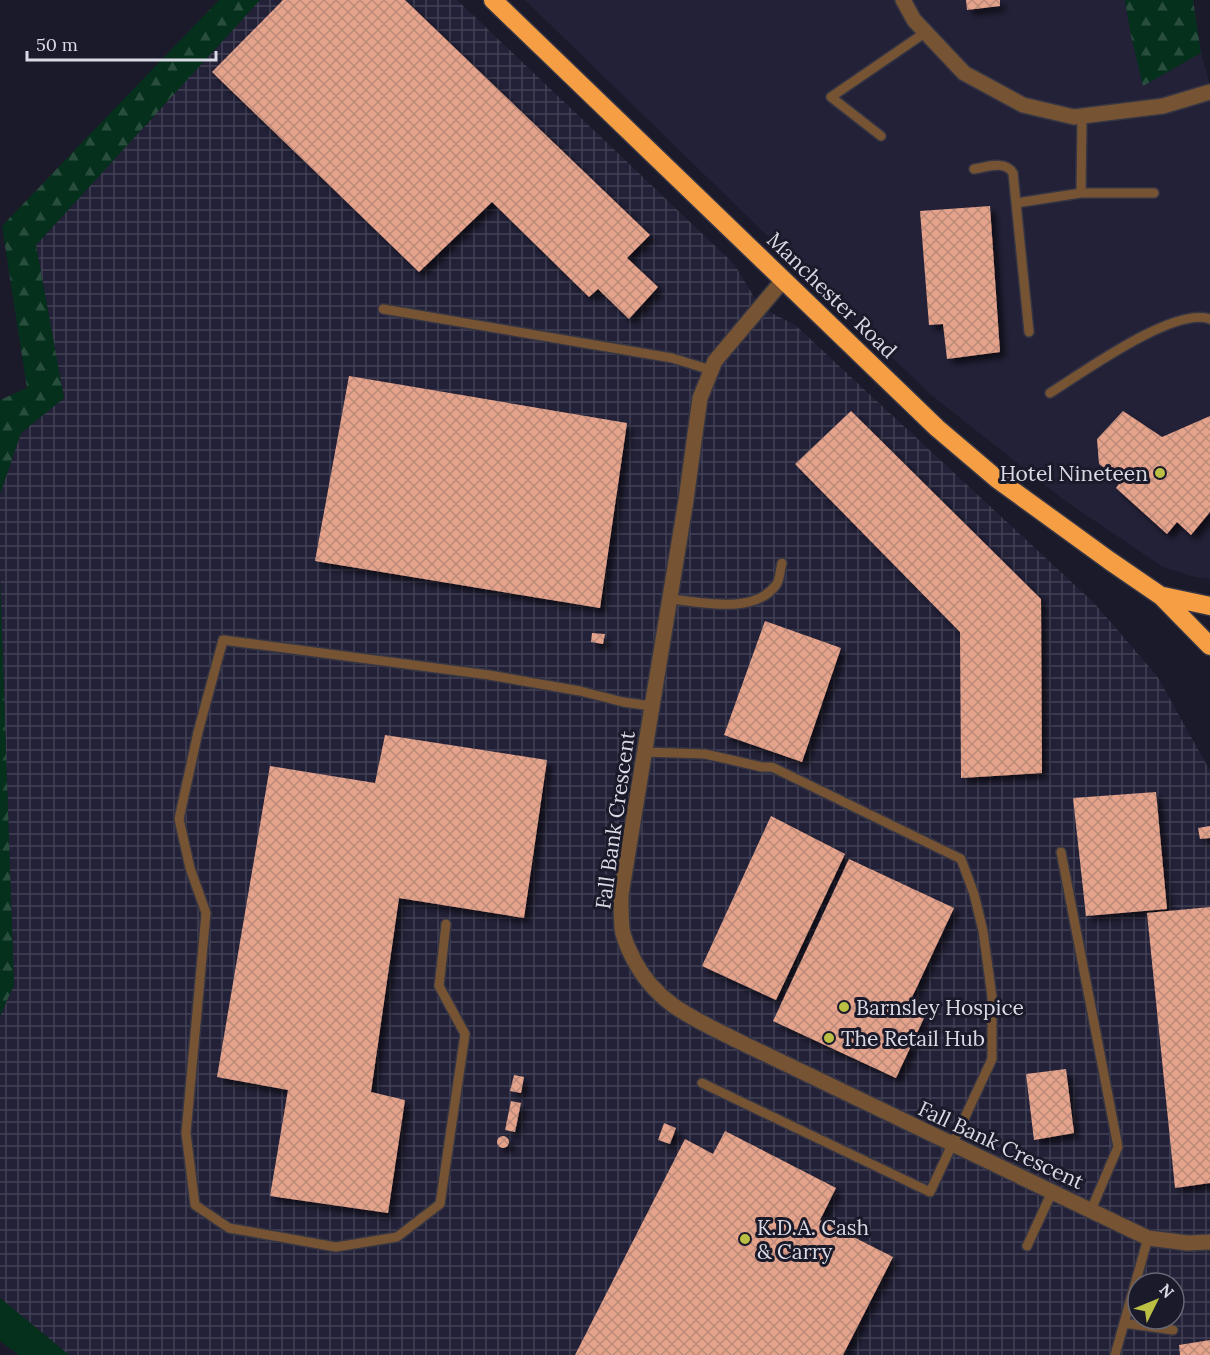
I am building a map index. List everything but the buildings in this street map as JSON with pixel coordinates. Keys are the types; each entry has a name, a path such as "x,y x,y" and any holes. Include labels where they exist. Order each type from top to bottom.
{"highway":[{"name":"Manchester Road","path":"493,0 937,428 997,479 1161,596 1210,646"},
{"name":"Manchester Road","path":"1161,596 1210,606"}],"street":[{"path":"903,0 914,20 964,73 1023,105 1074,117 1163,106 1210,93"},
{"name":"Fall Bank Crescent","path":"784,279 716,361 700,398 670,599 621,895 622,930 628,948 654,990 676,1009 952,1145 1148,1238 1188,1244 1210,1242"}],"lane":[{"path":"881,136 831,97 926,32"},
{"path":"1081,193 1082,116"},
{"path":"974,169 1003,165 1010,168 1013,173 1029,332"},
{"path":"1016,202 1081,193 1154,193"},
{"path":"383,309 672,358 711,370"},
{"path":"1050,393 1155,329 1193,317 1210,319"},
{"path":"670,599 740,605 763,598 778,584 782,563"},
{"path":"446,924 439,986 465,1034 440,1204 397,1237 336,1247 229,1228 195,1204 186,1133 206,913 190,868 180,819 198,732 223,640 489,675 652,706"},
{"path":"645,752 705,754 762,767 772,767 962,859 983,931 992,997 992,1059 930,1192 702,1083"},
{"path":"1061,852 1119,1147 1090,1210"},
{"path":"1027,1246 1052,1192"},
{"path":"1115,1355 1148,1238"}],"shaded area":[{"path":"260,0 457,0 734,264 760,307 795,325 1094,603 1157,676 1210,771 1210,1355 69,1355 0,1298 0,1016 14,985 0,575 0,494 21,433 64,398 36,245"},
{"path":"525,0 1193,0 1201,53 1210,85 1210,579 1163,567 1064,500 930,394"}],"green space":[{"path":"219,0 260,0 36,245 64,398 21,433 0,494 0,400 27,388 2,226"},
{"path":"1125,0 1193,0 1201,53 1143,86"},
{"path":"0,575 14,985 0,1016"},
{"path":"0,1298 69,1355 19,1355 0,1341"}],"place":[{"name":"Hotel Nineteen","path":"1160,473"},
{"name":"Barnsley Hospice","path":"844,1007"},
{"name":"The Retail Hub","path":"829,1038"},
{"name":"K.D.A. Cash & Carry","path":"745,1239"}]}
